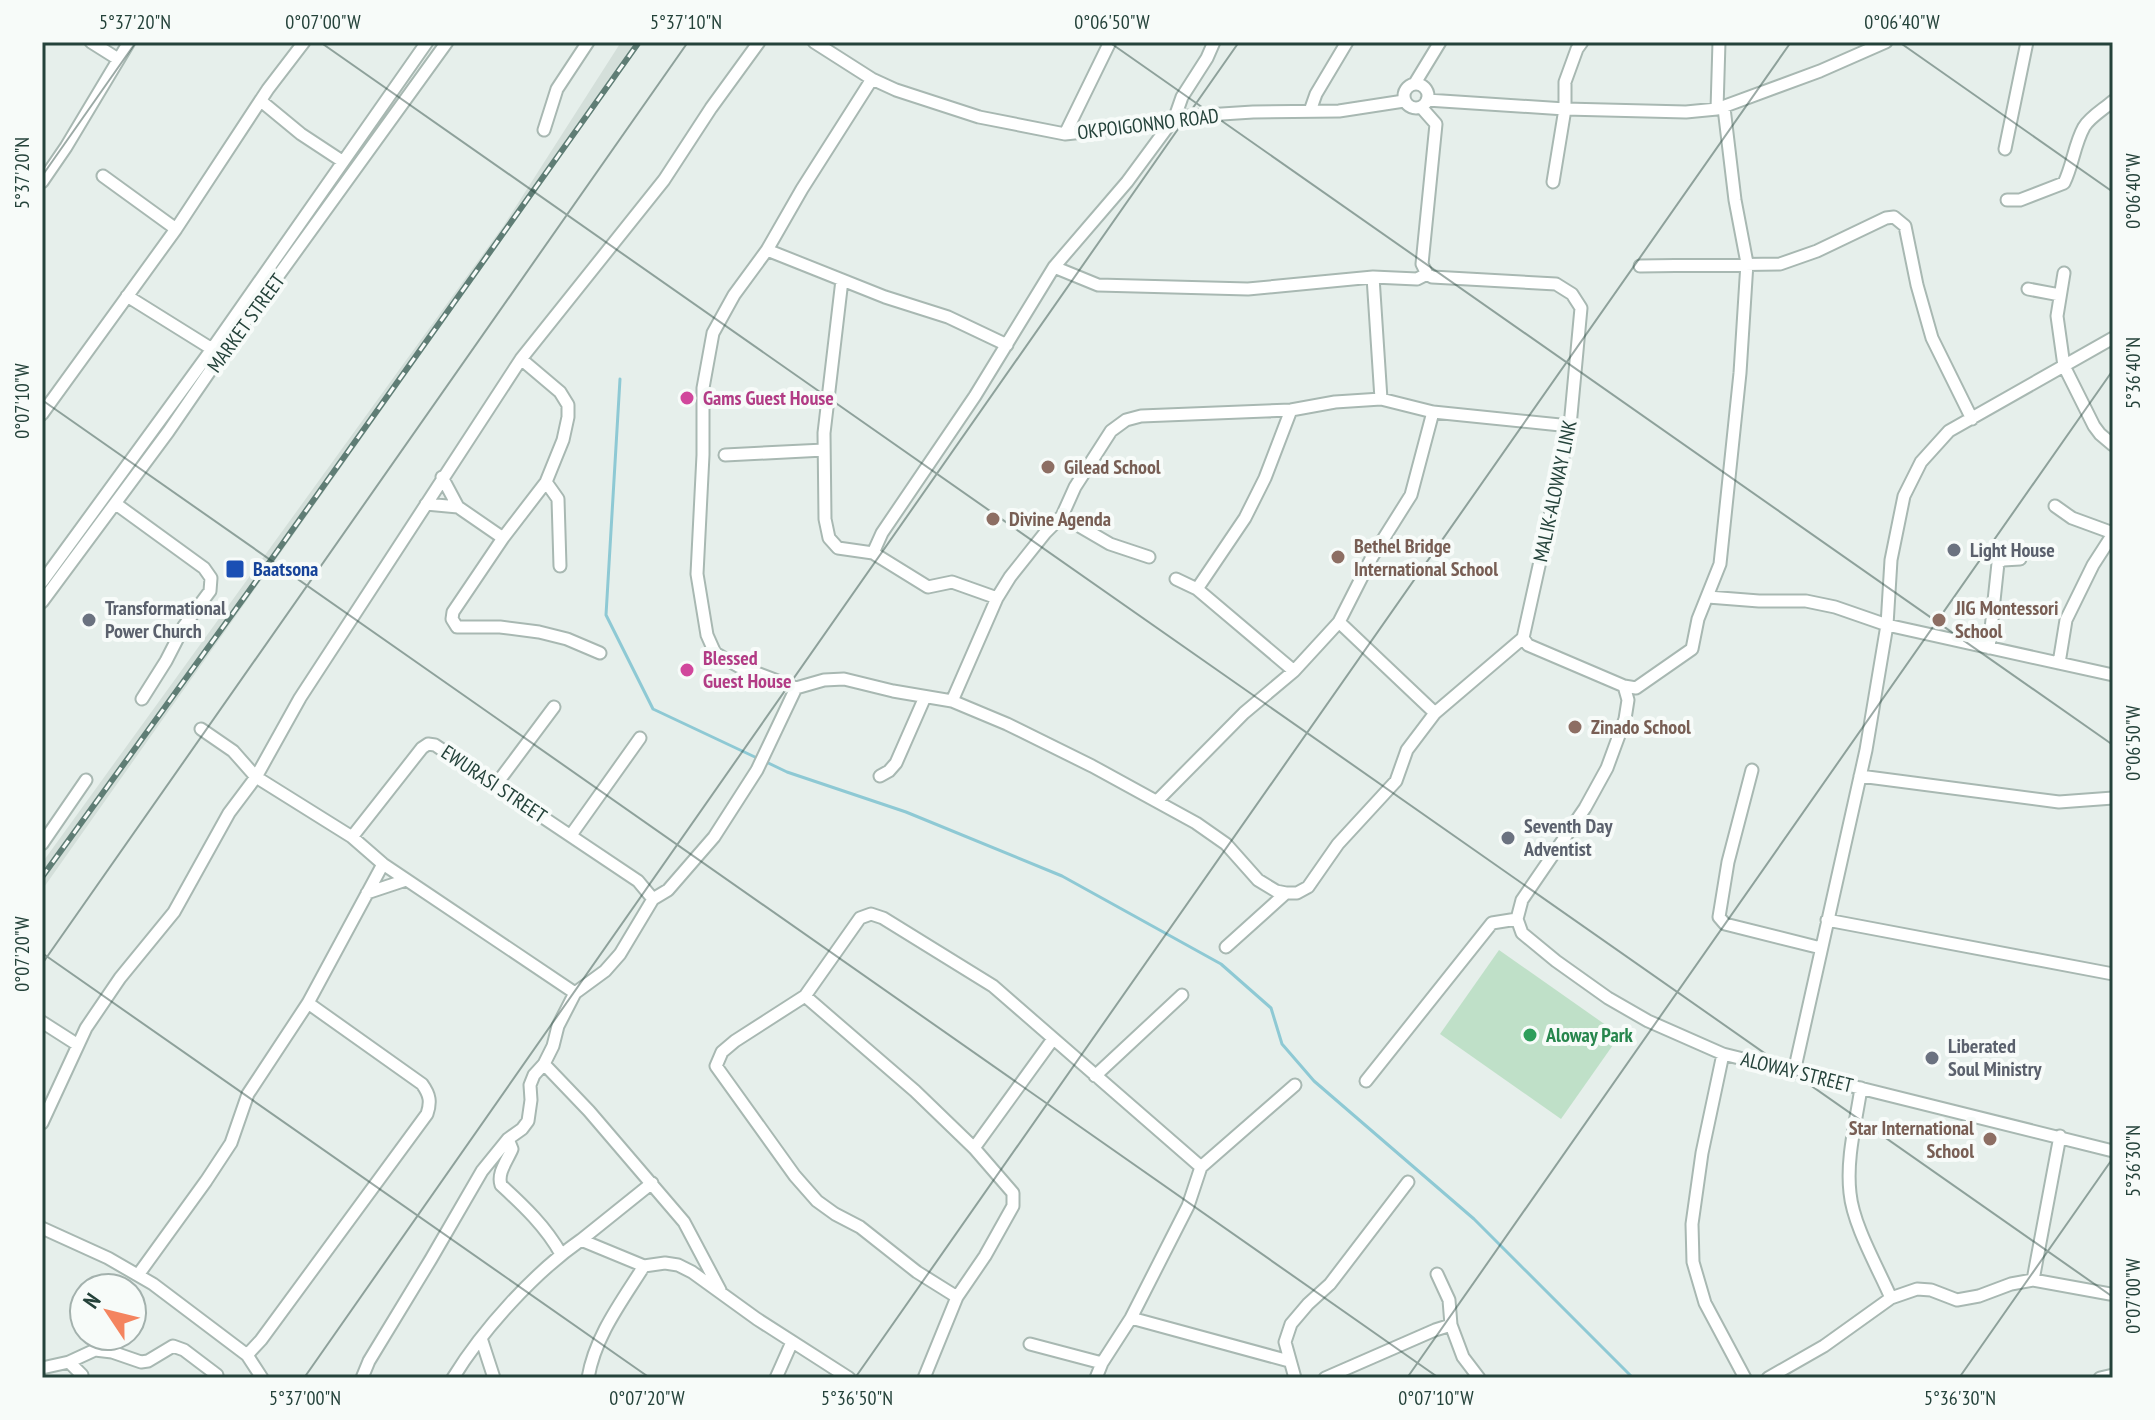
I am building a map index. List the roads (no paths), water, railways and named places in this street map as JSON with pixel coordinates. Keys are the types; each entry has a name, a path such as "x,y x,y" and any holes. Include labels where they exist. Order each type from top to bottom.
{"street":[{"path":"91,42 118,59"},
{"path":"42,182 129,42"},
{"path":"42,414 176,229 304,42"},
{"name":"MARKET STREET","path":"42,582 212,349 427,42"},
{"name":"MARKET STREET","path":"42,602 116,504 447,42"},
{"path":"544,130 557,89 588,42"},
{"path":"42,1123 86,1028 120,978 174,912 229,813 256,777 306,687 442,477 521,359 664,180 759,42"},
{"name":"OKPOIGONNO ROAD","path":"814,42 872,79 896,90 979,117 1065,134 1120,128 1175,117 1339,111 1404,101"},
{"path":"1065,134 1110,42"},
{"path":"873,553 882,533 1007,345 1054,267 1127,182 1175,117 1182,97 1214,42"},
{"path":"1310,111 1316,94 1347,42"},
{"path":"1440,42 1415,83 1404,91 1404,101 1409,106 1415,108 1424,103 1686,112 1721,108 1820,71 1886,42"},
{"path":"1553,182 1565,109 1565,82 1582,42"},
{"path":"872,79 713,333 703,388 697,574 707,635 715,653 738,666 796,688 824,680 844,679 952,701 1007,724 1158,800 1226,844 1258,880 1276,891 1297,893 1308,887 1338,844 1396,781 1407,750 1435,713 1523,638 1528,645 1624,686 1636,688 1692,649 1698,619 1720,564 1740,373 1747,263 1721,108 1719,42"},
{"path":"2005,149 2027,42"},
{"path":"1415,83 1426,88 1424,103 1436,124 1422,264 1427,274"},
{"path":"261,101 301,134 342,161"},
{"path":"2007,200 2020,200 2064,183 2085,125 2113,101"},
{"path":"103,176 176,229"},
{"path":"1640,266 1780,264 1817,251 1886,218 1901,220 1932,338 1972,419"},
{"path":"767,250 885,297 948,317 1007,345"},
{"name":"MALIK-ALOWAY LINK","path":"1054,267 1098,285 1248,289 1373,277 1417,279 1427,274 1432,277 1556,284 1572,294 1581,308 1570,426 1523,638"},
{"path":"2064,273 2057,316 2064,366 2094,426 2113,445"},
{"path":"1373,277 1381,399"},
{"path":"842,280 824,450 825,519 829,538 838,548 873,553 928,587 952,582 997,598"},
{"path":"2028,289 2060,295"},
{"path":"127,296 212,349"},
{"path":"1794,1072 1860,776 1887,625 1891,560 1904,496 1921,462 1949,431 2113,338"},
{"path":"521,359 560,392 568,405 563,440 546,482 453,612 453,623 457,627 500,627 547,633 600,653"},
{"path":"952,701 997,598 1010,577 1062,516 1075,487 1111,431 1126,420 1141,416 1291,410 1335,402 1381,399 1433,412 1570,426"},
{"path":"1197,589 1245,518 1265,478 1291,410"},
{"path":"1158,800 1244,713 1294,671 1339,622 1372,557 1411,495 1433,412"},
{"path":"725,455 824,450"},
{"path":"442,477 458,507 503,538"},
{"path":"546,482 558,499 560,566"},
{"path":"116,504 204,568 211,578 210,591 184,626 142,699"},
{"path":"426,504 458,507"},
{"path":"2055,506 2072,518 2113,534 2093,565 2066,620 2059,663"},
{"path":"1062,516 1110,544 1149,557"},
{"path":"1989,648 1998,563 2020,559"},
{"path":"1176,579 1197,589 1294,671"},
{"path":"1708,597 1806,601 1835,607 1887,625 2113,675"},
{"path":"1339,622 1435,713"},
{"path":"1366,1081 1492,923 1517,919 1522,900 1585,808 1607,768 1625,719 1628,700 1624,686"},
{"path":"362,1378 369,1361 477,1178 508,1139 528,1121 530,1085 553,1046 558,1026 575,993 605,971 620,954 653,899 668,890 704,850 757,770 796,688"},
{"path":"880,776 896,763 925,697"},
{"path":"495,786 554,707"},
{"path":"201,729 233,751 256,777 352,837 383,864 575,993"},
{"path":"571,835 640,738"},
{"name":"EWURASI STREET","path":"352,837 428,744 435,745 638,881 653,899"},
{"path":"1752,770 1728,862 1719,917 1725,924 1821,948"},
{"path":"1860,776 2059,802 2113,798"},
{"path":"42,844 86,780"},
{"path":"140,1272 231,1143 248,1094 308,1003 383,864"},
{"path":"367,893 406,880"},
{"path":"1226,947 1286,893"},
{"path":"957,1297 917,1272 860,1227 817,1201 795,1176 716,1066 722,1052 735,1041 805,996 860,918 871,914 883,918 993,986 1201,1167"},
{"name":"ALOWAY STREET","path":"1517,919 1522,933 1608,998 1648,1021 1723,1054 2113,1151"},
{"path":"1827,920 2113,974"},
{"path":"1095,1076 1182,995"},
{"path":"805,996 915,1091 974,1148 1013,1193 1013,1206 957,1297 924,1378"},
{"path":"247,1355 427,1114 430,1103 428,1092 422,1084 308,1003"},
{"path":"42,1022 78,1045"},
{"path":"974,1148 1053,1039"},
{"path":"1723,1054 1702,1153 1692,1224 1693,1262 1705,1303 1745,1378"},
{"path":"544,1064 589,1111 684,1222 722,1294"},
{"path":"1096,1378 1131,1318 1188,1206 1201,1167 1295,1085"},
{"path":"1861,1088 1851,1150 1850,1194 1860,1229 1891,1298"},
{"path":"2033,1280 2060,1136"},
{"path":"508,1139 512,1149 500,1173 501,1185 530,1211 552,1237 561,1254"},
{"path":"1295,1378 1285,1342 1291,1324 1330,1284 1408,1182"},
{"path":"453,1378 481,1338 561,1254 652,1183"},
{"path":"42,1228 133,1272"},
{"path":"581,1240 644,1266 665,1263 692,1272 849,1378"},
{"path":"588,1378 597,1346 644,1266"},
{"path":"1437,1274 1449,1300 1451,1325 1463,1357 1479,1378"},
{"path":"1768,1378 1824,1346 1891,1298 1917,1289 1931,1290 1957,1300 2033,1280 2110,1294"},
{"path":"148,1281 247,1355 262,1378"},
{"path":"1131,1318 1289,1361"},
{"path":"1325,1378 1451,1325"},
{"path":"481,1338 494,1378"},
{"path":"776,1378 792,1342"},
{"path":"1030,1344 1102,1363"},
{"path":"42,1368 69,1362 95,1350 141,1362 148,1361 173,1346 184,1350 217,1375"},
{"path":"69,1362 82,1375 81,1378"},
{"path":"2100,1378 2113,1375"}],"waterway":[{"path":"620,379 606,615 653,709 757,758"},
{"path":"764,761 787,772 906,812 1062,876 1221,964 1271,1008 1282,1044 1314,1081 1474,1219 1633,1378"}],"railway":[{"path":"42,877 639,42"}],"place":[{"name":"Gams Guest House","path":"687,398"},
{"name":"Gilead School","path":"1048,467"},
{"name":"Divine Agenda","path":"993,519"},
{"name":"Light House","path":"1954,550"},
{"name":"Bethel Bridge International School","path":"1338,557"},
{"name":"Baatsona","path":"235,569"},
{"name":"Transformational Power Church","path":"89,620"},
{"name":"JIG Montessori School","path":"1939,620"},
{"name":"Blessed Guest House","path":"687,670"},
{"name":"Zinado School","path":"1575,727"},
{"name":"Seventh Day Adventist","path":"1508,838"},
{"name":"Aloway Park","path":"1530,1035"},
{"name":"Liberated Soul Ministry","path":"1932,1058"},
{"name":"Star International School","path":"1990,1139"}]}
